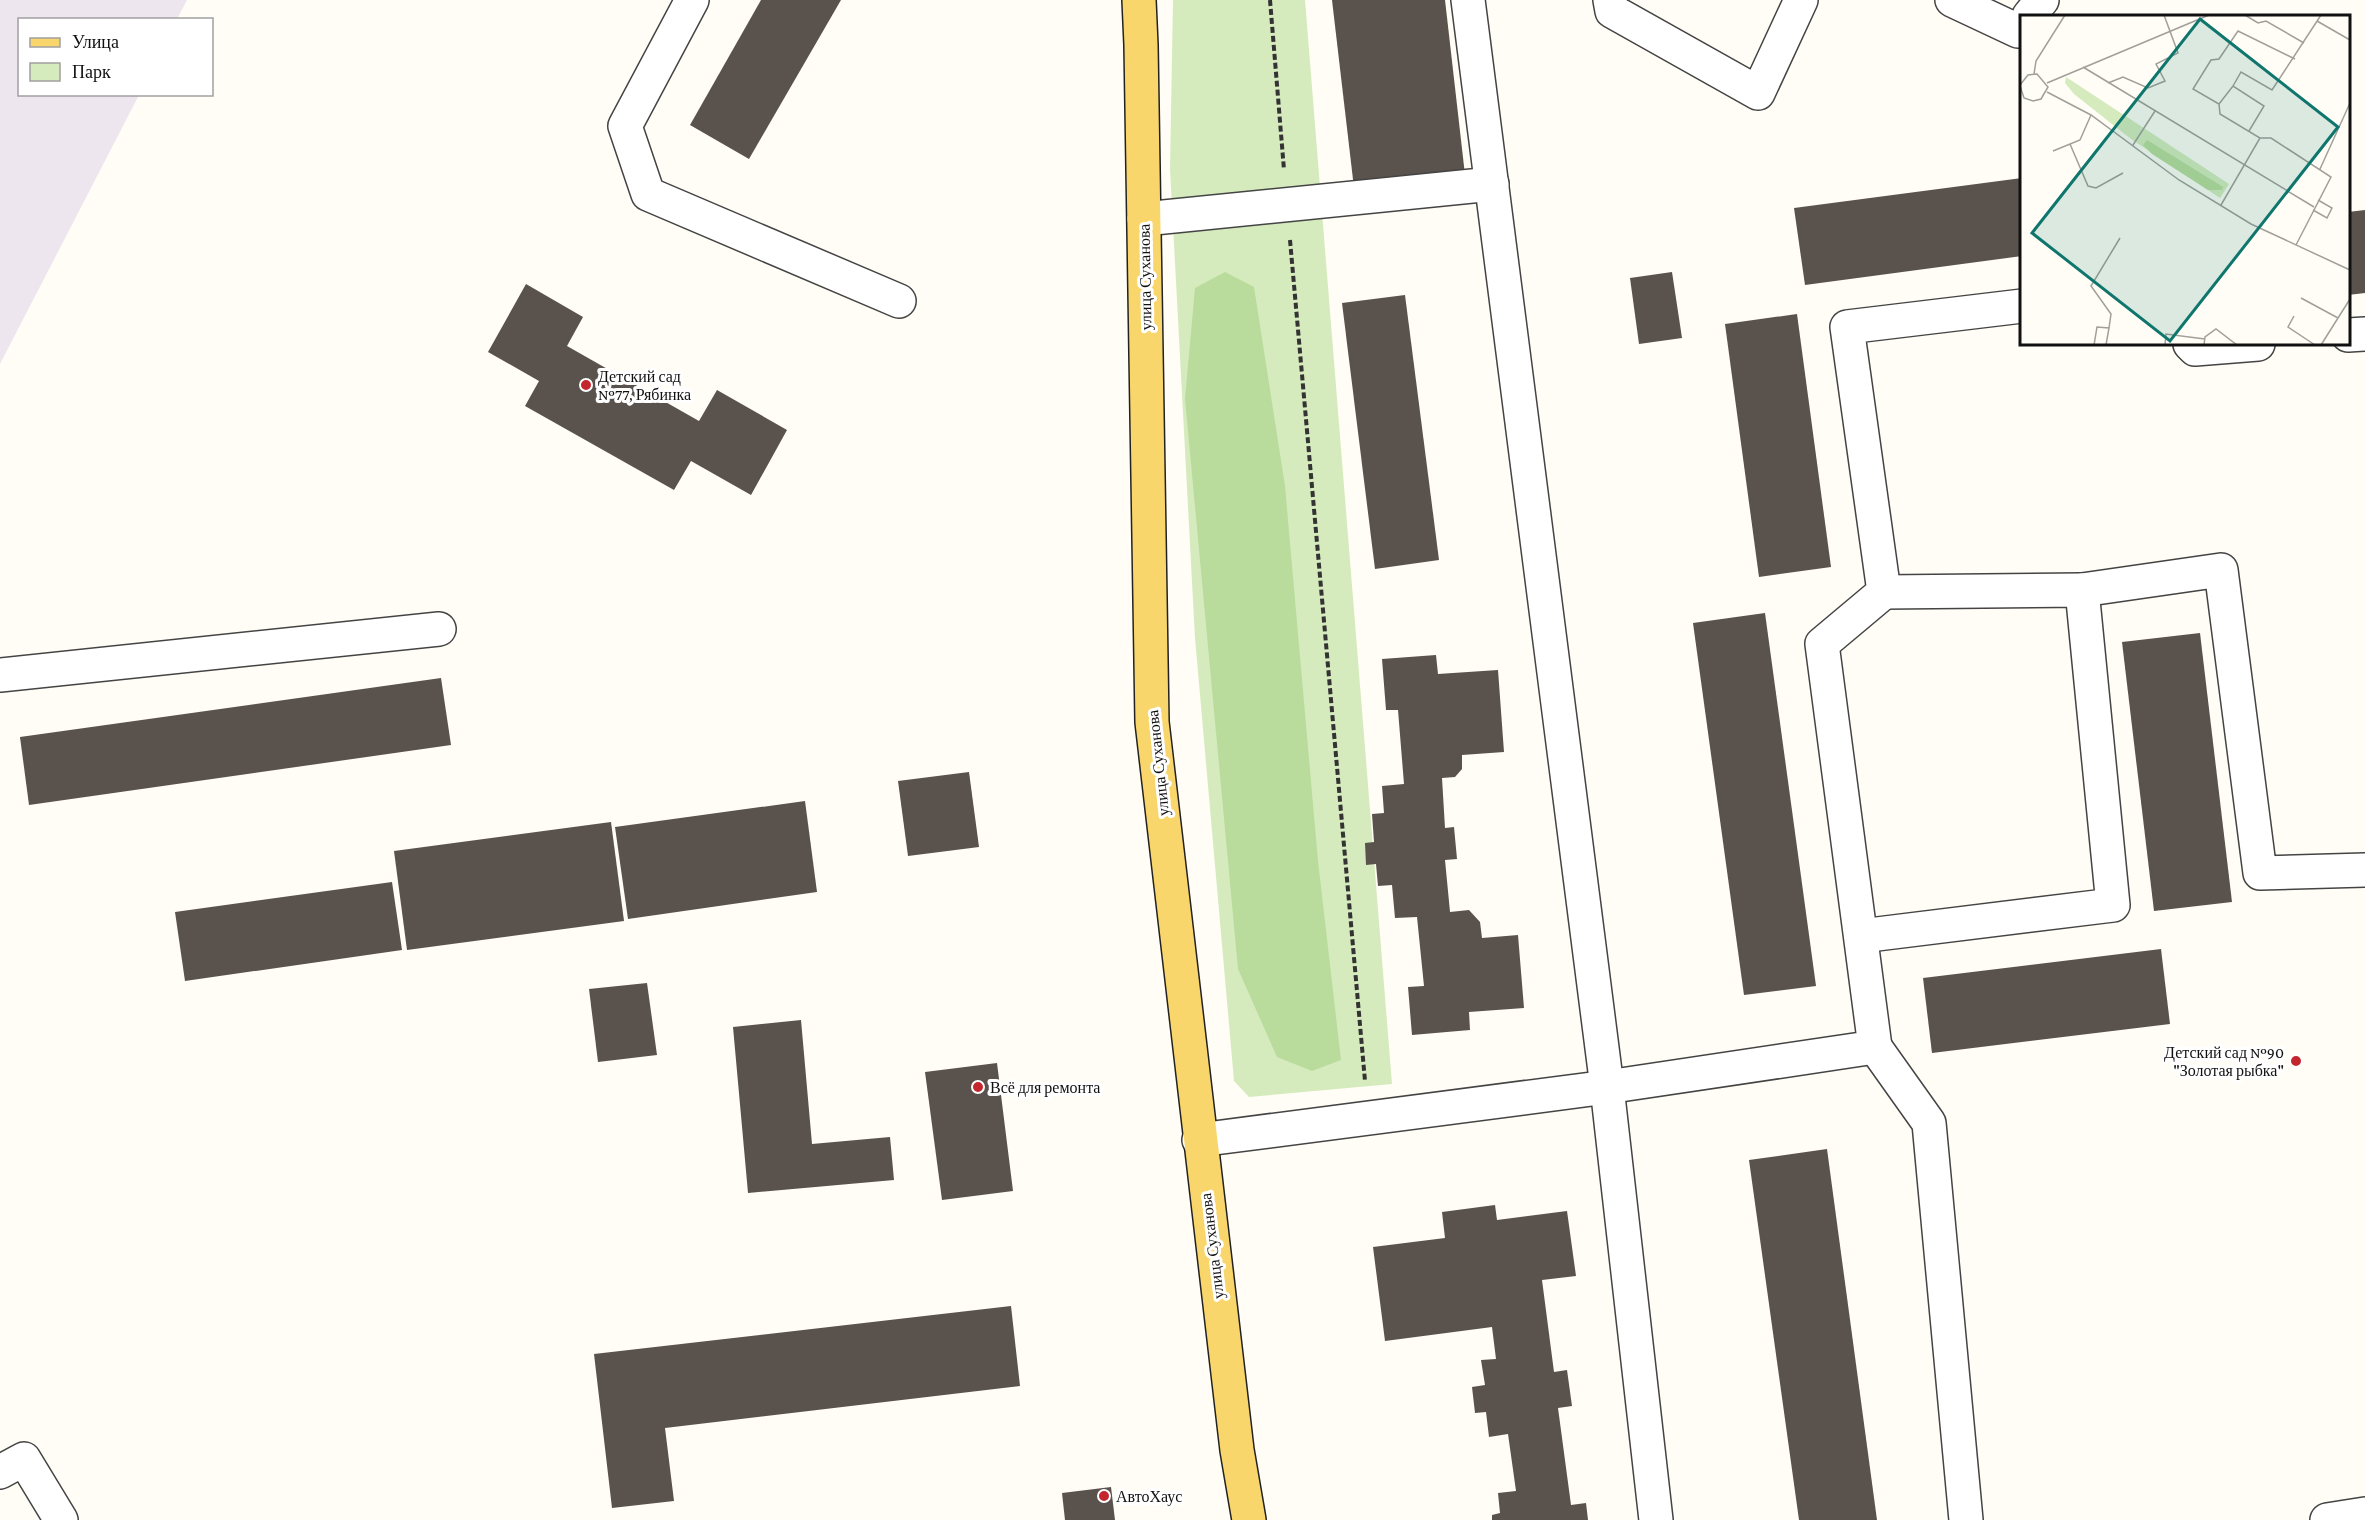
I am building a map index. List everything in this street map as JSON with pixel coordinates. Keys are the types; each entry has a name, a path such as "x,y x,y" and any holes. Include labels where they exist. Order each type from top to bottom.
{"main road":[{"name":"улица Суханова","path":"1139,0 1152,722 1237,1450 1250,1520"}],"lane":[{"path":"692,0 625,126 648,194 899,301"},
{"path":"1468,0 1607,1087 1656,1520"},
{"path":"1610,0 1612,11 1758,93 1800,0"},
{"path":"1952,0 2018,31 2020,29"},
{"path":"2030,15 2042,0"},
{"path":"1144,219 1492,184"},
{"path":"1884,592 1847,327 2020,306"},
{"path":"2350,335 2365,334"},
{"path":"2191,345 2195,349 2245,345"},
{"path":"1966,1520 1929,1123 1875,1047 1822,644 1884,592 2082,590 2221,570 2260,873 2365,870"},
{"path":"1861,936 2113,905 2082,590"},
{"path":"0,675 439,629"},
{"path":"1199,1140 1607,1087 1875,1047"},
{"path":"0,1472 24,1459 61,1520"},
{"path":"2327,1520 2365,1514"}],"path":[{"path":"1270,0 1368,1118"}],"shaded area":[{"path":"0,0 187,0 178,18 18,18 18,96 138,96 0,364"}],"green space":[{"path":"1173,0 1305,0 1392,1084 1249,1097 1234,1081 1195,638 1170,169"},
{"path":"1225,272 1254,287 1285,486 1318,861 1341,1060 1312,1071 1277,1057 1238,969 1185,399 1195,288"}],"building":[{"path":"761,0 841,0 749,159 690,125"},
{"path":"1332,0 1445,0 1465,175 1354,188"},
{"path":"2020,178 2020,256 1805,285 1794,208"},
{"path":"2365,210 2365,293 2350,295 2350,212"},
{"path":"1672,272 1682,338 1639,344 1630,278"},
{"name":"Детский сад №77, Рябинка","path":"526,284 583,317 567,346 699,421 717,390 787,430 751,495 691,461 674,490 525,406 539,381 488,352"},
{"path":"1405,295 1439,560 1375,569 1342,303"},
{"path":"1797,314 1831,567 1759,577 1725,324"},
{"path":"1765,613 1816,986 1744,995 1693,623"},
{"path":"2200,633 2232,902 2154,911 2122,642"},
{"path":"1436,655 1438,674 1498,670 1504,752 1462,755 1462,769 1455,777 1442,778 1445,828 1454,827 1457,859 1445,860 1450,912 1469,910 1480,922 1482,938 1518,935 1524,1008 1469,1012 1470,1030 1412,1035 1408,987 1424,986 1417,917 1395,918 1392,885 1378,886 1376,864 1366,865 1365,843 1374,842 1372,814 1384,813 1382,786 1404,784 1398,710 1386,710 1382,659"},
{"path":"441,678 451,745 29,805 20,737"},
{"path":"969,772 979,847 908,856 898,781"},
{"path":"805,801 817,892 628,919 615,827"},
{"path":"611,822 624,921 407,950 394,851"},
{"path":"392,882 402,950 185,981 175,912"},
{"path":"2161,949 2170,1024 1932,1053 1923,978"},
{"path":"647,983 657,1055 598,1062 589,989"},
{"path":"801,1020 812,1144 890,1137 894,1180 748,1193 733,1027"},
{"path":"997,1063 1013,1191 942,1200 925,1072"},
{"path":"1827,1149 1877,1520 1799,1520 1749,1160"},
{"path":"1495,1205 1497,1220 1567,1211 1576,1276 1542,1280 1554,1372 1567,1370 1572,1406 1558,1408 1571,1505 1586,1503 1588,1520 1492,1520 1492,1515 1500,1513 1498,1493 1516,1491 1508,1434 1489,1437 1486,1412 1475,1413 1472,1387 1485,1385 1481,1360 1496,1359 1492,1327 1385,1341 1373,1247 1445,1238 1442,1212"},
{"path":"1011,1306 1020,1386 665,1428 674,1501 612,1508 594,1354"},
{"path":"1111,1487 1115,1520 1065,1520 1062,1493"}],"place":[{"name":"Детский сад №77, Рябинка","path":"586,385"},
{"name":"Детский сад №90 \"Золотая рыбка\"","path":"2296,1061"},
{"name":"Всё для ремонта","path":"978,1087"},
{"name":"АвтоХаус","path":"1104,1496"}]}
